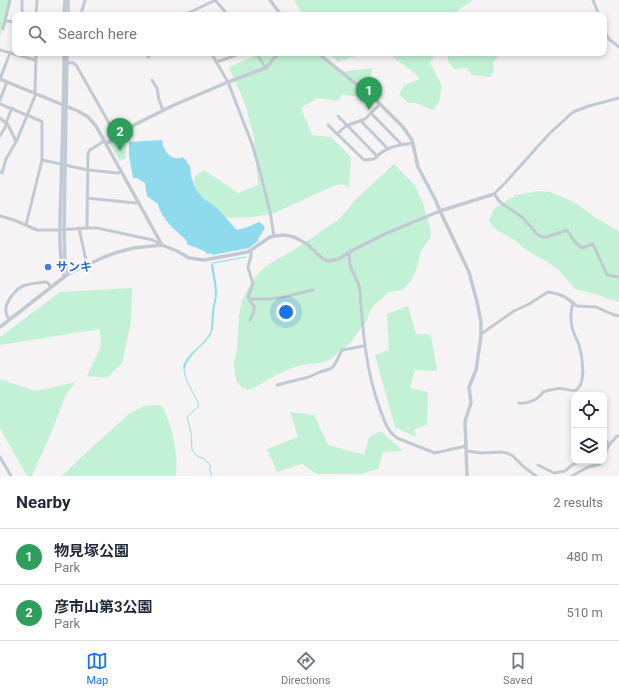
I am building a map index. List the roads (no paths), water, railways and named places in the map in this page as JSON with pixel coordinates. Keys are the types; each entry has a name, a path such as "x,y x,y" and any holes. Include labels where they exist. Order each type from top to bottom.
{"street":[{"path":"3,29 10,0"},
{"path":"22,0 22,12"},
{"path":"36,12 37,0"},
{"path":"64,12 65,0"},
{"path":"68,0 68,12"},
{"path":"82,12 85,0"},
{"path":"190,12 215,0 225,12"},
{"path":"270,0 279,12"},
{"path":"593,0 597,12"},
{"path":"5,21 12,22"},
{"path":"607,36 619,47"},
{"path":"0,50 10,53 0,79 78,111 88,117 96,126 162,246"},
{"path":"21,56 35,60"},
{"path":"0,172 2,173 6,159 16,141 35,94 36,56"},
{"path":"64,56 65,105"},
{"path":"66,276 62,230 67,56"},
{"path":"213,56 228,82 252,144 270,212 274,236"},
{"path":"218,62 234,56"},
{"path":"258,56 266,68"},
{"path":"87,228 89,152 163,110 228,82 266,68 276,56"},
{"path":"322,56 380,104 403,127 412,140 418,167 435,199 469,272 481,321 481,334 476,370 469,387 471,403 465,421 467,476"},
{"path":"67,62 76,65 117,137"},
{"path":"152,80 157,88 159,100 163,110"},
{"path":"0,100 7,82"},
{"path":"0,326 66,276 118,252 134,248 168,247 190,258 204,260 245,253 263,241 274,236 284,235 294,237 307,244 323,259 328,261 339,259 349,252 440,211 494,194 557,126 573,112 585,107 619,98"},
{"path":"0,104 42,121 42,160 26,225"},
{"path":"337,134 347,125 365,119 380,104"},
{"path":"0,136 12,108"},
{"path":"371,113 400,144"},
{"path":"338,116 377,156"},
{"path":"0,118 10,128 16,141"},
{"path":"361,120 388,149"},
{"path":"328,125 364,160 374,159 388,149 400,144 413,143"},
{"path":"42,160 88,170 118,174 121,172"},
{"path":"494,194 500,202 522,217 537,234 542,237 547,237 567,230 575,242 582,248 593,244 607,275 619,277"},
{"path":"87,198 135,204 138,202"},
{"path":"0,216 14,220 37,230 79,228 105,230 152,240 162,246"},
{"path":"79,228 87,265"},
{"path":"250,320 254,311 254,306 249,299 249,294 253,284 248,267 251,250"},
{"path":"349,252 350,266 359,285 364,346 370,379 386,426 392,434 405,442 436,453 466,446"},
{"path":"9,320 6,308 8,302 10,297 22,286 45,282 51,287"},
{"path":"249,299 272,299 313,290"},
{"path":"481,334 514,311 529,304 548,292 565,297 577,306 596,307 619,316"},
{"path":"519,403 527,403 540,397 543,392 563,388 573,391 579,386 582,379 583,370 579,344 571,326 571,310 573,302"},
{"path":"277,385 309,377 330,369 333,367 342,350 364,346"},
{"path":"607,450 617,436 619,436"},
{"path":"607,441 610,445"},
{"path":"466,451 481,453 507,453 513,456 536,476"},
{"path":"0,457 11,476"},
{"path":"538,465 554,473 565,471 574,464"},
{"path":"572,476 595,464"}],"water":[{"path":"162,140 166,152 171,157 183,157 190,166 191,176 196,190 203,198 217,208 237,230 259,222 261,223 265,228 258,239 259,240 249,248 212,255 212,253 208,254 203,250 187,244 186,240 162,215 158,204 147,196 145,183 137,178 133,178 129,156 129,142"},
{"path":"213,264 217,286 217,298 212,331 207,340 189,359 185,368 183,367 185,362 207,338 211,331 212,311 215,298 215,286 211,265"}],"waterway":[{"path":"212,265 213,263 246,257"},
{"path":"184,367 185,376 199,406 187,417 191,433 192,450 197,456 204,459 210,465 212,476"}],"place":[{"name":"物見塚公園","path":"369,110"},
{"name":"彦市山第3公園","path":"120,151"},
{"name":"サンキ","path":"48,267"}]}
